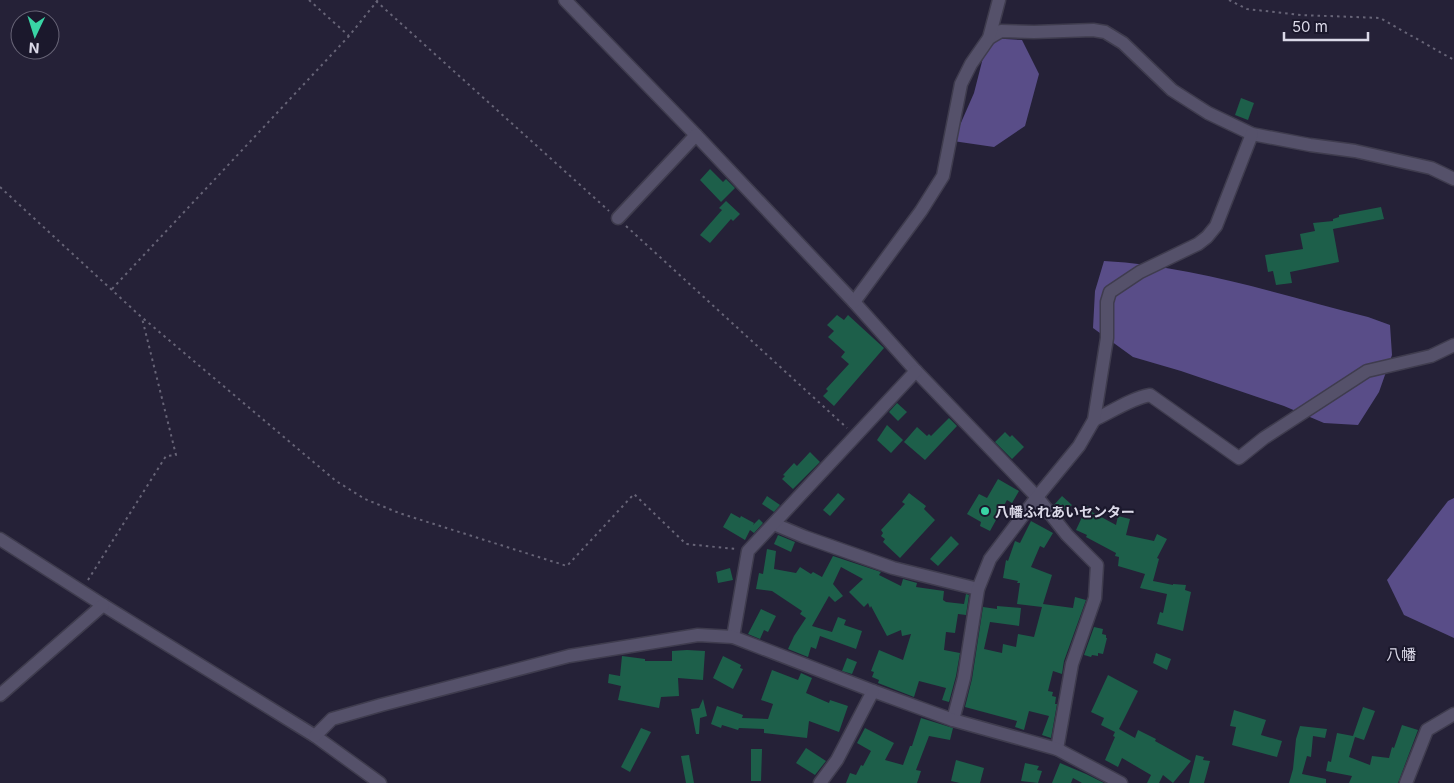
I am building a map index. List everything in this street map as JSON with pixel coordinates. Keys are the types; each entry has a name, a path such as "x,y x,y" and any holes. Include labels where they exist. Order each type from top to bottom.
{"street":[{"path":"565,0 854,302 916,371 1037,497 1067,535 1097,565 1096,598 1072,664 1057,749"},
{"path":"854,302 921,211 943,176 961,84 971,64 989,38 999,0"},
{"path":"989,38 1001,31 1093,30 1105,32 1123,43 1172,90 1208,113 1252,134 1354,151 1431,168 1454,180"},
{"path":"953,720 964,678 978,589 990,559 1079,446 1094,420 1107,338 1106,308 1110,292 1140,272 1198,244 1207,237 1216,226 1252,134"},
{"path":"618,218 696,135"},
{"path":"1094,420 1138,397 1150,395 1239,458 1264,438 1367,371 1431,356 1454,345"},
{"path":"733,637 748,551 916,371"},
{"path":"774,524 805,537 894,568 978,589"},
{"path":"0,539 315,736 380,783"},
{"path":"0,695 103,605"},
{"path":"315,736 332,719 381,704 569,656 698,635 733,637 953,720 1057,749 1121,783"},
{"path":"820,783 837,760 873,691"},
{"path":"1406,783 1428,730 1454,714"}],"path":[{"path":"309,0 349,36"},
{"path":"1229,0 1247,9 1292,14 1380,18 1454,60"},
{"path":"112,289 349,36 377,1 857,436"},
{"path":"0,187 142,317 336,481 365,499 399,512 567,566 634,494 686,544 748,551"},
{"path":"81,591 166,456 176,455 142,317"}],"shaded area":[{"path":"988,38 1022,40 1039,74 1025,126 994,147 953,141 974,93"},
{"path":"1104,261 1138,264 1204,275 1368,317 1390,325 1392,355 1379,392 1358,425 1324,423 1284,406 1133,357 1093,328 1095,291"},
{"path":"1454,498 1454,638 1404,615 1387,580 1448,501"}],"building":[{"path":"1241,98 1254,103 1248,120 1235,115"},
{"path":"710,169 723,182 726,179 735,188 721,202 700,180"},
{"path":"726,201 740,214 733,221 731,219 710,243 700,235 722,210 719,208"},
{"path":"1381,207 1384,219 1333,229 1339,262 1290,272 1292,283 1276,285 1273,271 1268,272 1265,255 1303,249 1300,234 1315,231 1313,223 1333,221 1339,215"},
{"path":"837,315 844,320 848,315 884,348 834,406 823,396 828,391 826,389 849,364 841,357 845,352 828,337 834,331 827,325"},
{"path":"897,403 907,412 898,421 889,412"},
{"path":"949,418 957,426 925,460 904,442 917,427 927,436 929,434 931,436"},
{"path":"887,425 903,440 891,453 877,440"},
{"path":"1005,432 1010,437 1012,435 1024,447 1012,459 995,442"},
{"path":"810,452 820,462 793,489 782,479 785,476 783,475 794,463 797,466"},
{"path":"998,479 1019,491 1012,503 1007,500 990,531 980,526 981,522 967,514 979,494 987,498"},
{"path":"838,493 845,499 830,516 823,510"},
{"path":"909,493 926,506 924,509 935,520 900,558 883,542 885,539 881,536 883,533 881,530 905,504 902,502"},
{"path":"767,496 780,505 774,512 762,504"},
{"path":"1062,496 1072,505 1062,516 1054,505"},
{"path":"1085,505 1094,509 1092,512 1116,525 1118,516 1130,519 1126,535 1154,541 1157,534 1167,539 1157,558 1159,559 1153,581 1173,585 1186,585 1185,590 1191,592 1183,631 1157,624 1160,612 1163,613 1167,594 1140,588 1145,574 1118,566 1119,557 1115,556 1116,553 1076,530 1083,515 1081,514"},
{"path":"731,513 754,523 753,525 759,519 763,523 754,533 750,530 745,540 723,527"},
{"path":"1031,521 1053,533 1044,548 1040,546 1031,567 1052,575 1043,604 1073,608 1075,597 1086,600 1064,661 1062,674 1053,671 1048,691 1053,692 1052,696 1056,697 1055,704 1057,704 1051,738 1042,735 1049,716 1029,711 1024,730 1015,727 1017,721 965,707 972,679 983,607 997,609 997,606 1021,608 1019,626 990,622 984,649 1002,653 1003,644 1016,647 1018,634 1034,637 1042,607 1017,604 1020,583 1003,578 1006,560 1008,561 1015,541 1020,543"},
{"path":"778,535 795,542 791,552 774,544"},
{"path":"951,536 959,544 938,566 930,559"},
{"path":"767,549 776,551 774,569 796,573 800,567 811,574 813,572 822,577 833,556 881,572 879,575 901,586 903,579 917,583 916,587 944,591 943,600 946,602 964,604 966,594 969,595 966,615 958,614 955,633 946,632 944,650 960,653 949,702 942,700 946,688 919,681 914,697 878,683 879,680 872,677 874,672 871,671 879,650 903,660 911,634 902,636 901,630 887,636 871,606 870,608 868,603 864,607 849,592 863,579 841,567 833,584 843,596 835,602 829,596 812,626 832,632 838,617 846,620 844,625 862,631 856,649 820,636 816,649 811,647 808,657 788,649 806,618 800,614 802,611 772,591 756,589 759,573 763,574"},
{"path":"730,568 733,580 718,583 716,572"},
{"path":"761,609 776,616 768,632 764,630 760,639 748,634"},
{"path":"1094,627 1103,629 1102,634 1106,635 1107,638 1103,654 1098,653 1098,656 1092,655 1091,657 1084,655"},
{"path":"672,651 705,651 703,680 678,678 679,696 661,697 659,708 618,700 621,686 608,683 609,674 620,676 622,656 645,659 645,661 672,661"},
{"path":"1156,653 1171,659 1167,670 1153,663"},
{"path":"723,656 741,665 740,668 743,669 733,689 713,678"},
{"path":"847,658 857,662 852,674 842,671"},
{"path":"772,670 798,680 801,673 812,678 806,693 829,703 830,700 848,706 839,732 809,721 807,738 764,733 764,729 739,728 738,730 722,725 721,728 711,724 717,706 743,715 742,718 768,719 773,704 761,700"},
{"path":"1108,675 1138,691 1119,729 1135,738 1138,730 1191,761 1173,783 1163,775 1159,783 1147,783 1151,775 1122,758 1118,767 1105,760 1115,737 1113,736 1115,732 1101,725 1104,718 1091,712"},
{"path":"703,699 707,716 700,718 699,734 696,734 691,709 699,708"},
{"path":"1363,707 1375,711 1364,740 1355,737 1349,757 1370,765 1372,756 1389,758 1402,725 1418,730 1398,783 1349,783 1352,776 1326,771 1328,761 1331,762 1337,733 1353,736"},
{"path":"1234,710 1266,720 1261,735 1282,741 1277,757 1232,745 1236,727 1230,726"},
{"path":"921,718 953,728 950,740 929,736 916,770 921,771 917,783 846,783 850,773 856,775 871,751 857,743 865,728 894,743 885,760 903,765 910,746 912,746"},
{"path":"1300,726 1327,729 1325,738 1313,736 1311,757 1307,756 1302,774 1326,779 1326,783 1289,783"},
{"path":"641,728 651,732 630,772 621,767"},
{"path":"806,748 826,761 815,775 796,763"},
{"path":"751,749 762,749 761,781 751,781"},
{"path":"689,755 694,783 686,783 681,756"},
{"path":"1196,755 1204,757 1203,760 1210,761 1204,783 1189,783"},
{"path":"956,760 984,768 980,783 951,781"},
{"path":"1025,763 1039,766 1037,770 1042,771 1038,783 1021,781"},
{"path":"1060,763 1104,783 1082,783 1073,778 1071,783 1052,783"}],"place":[{"name":"八幡ふれあいセンター","path":"985,511"}],"district":[{"name":"八幡","path":"1401,654"}]}
